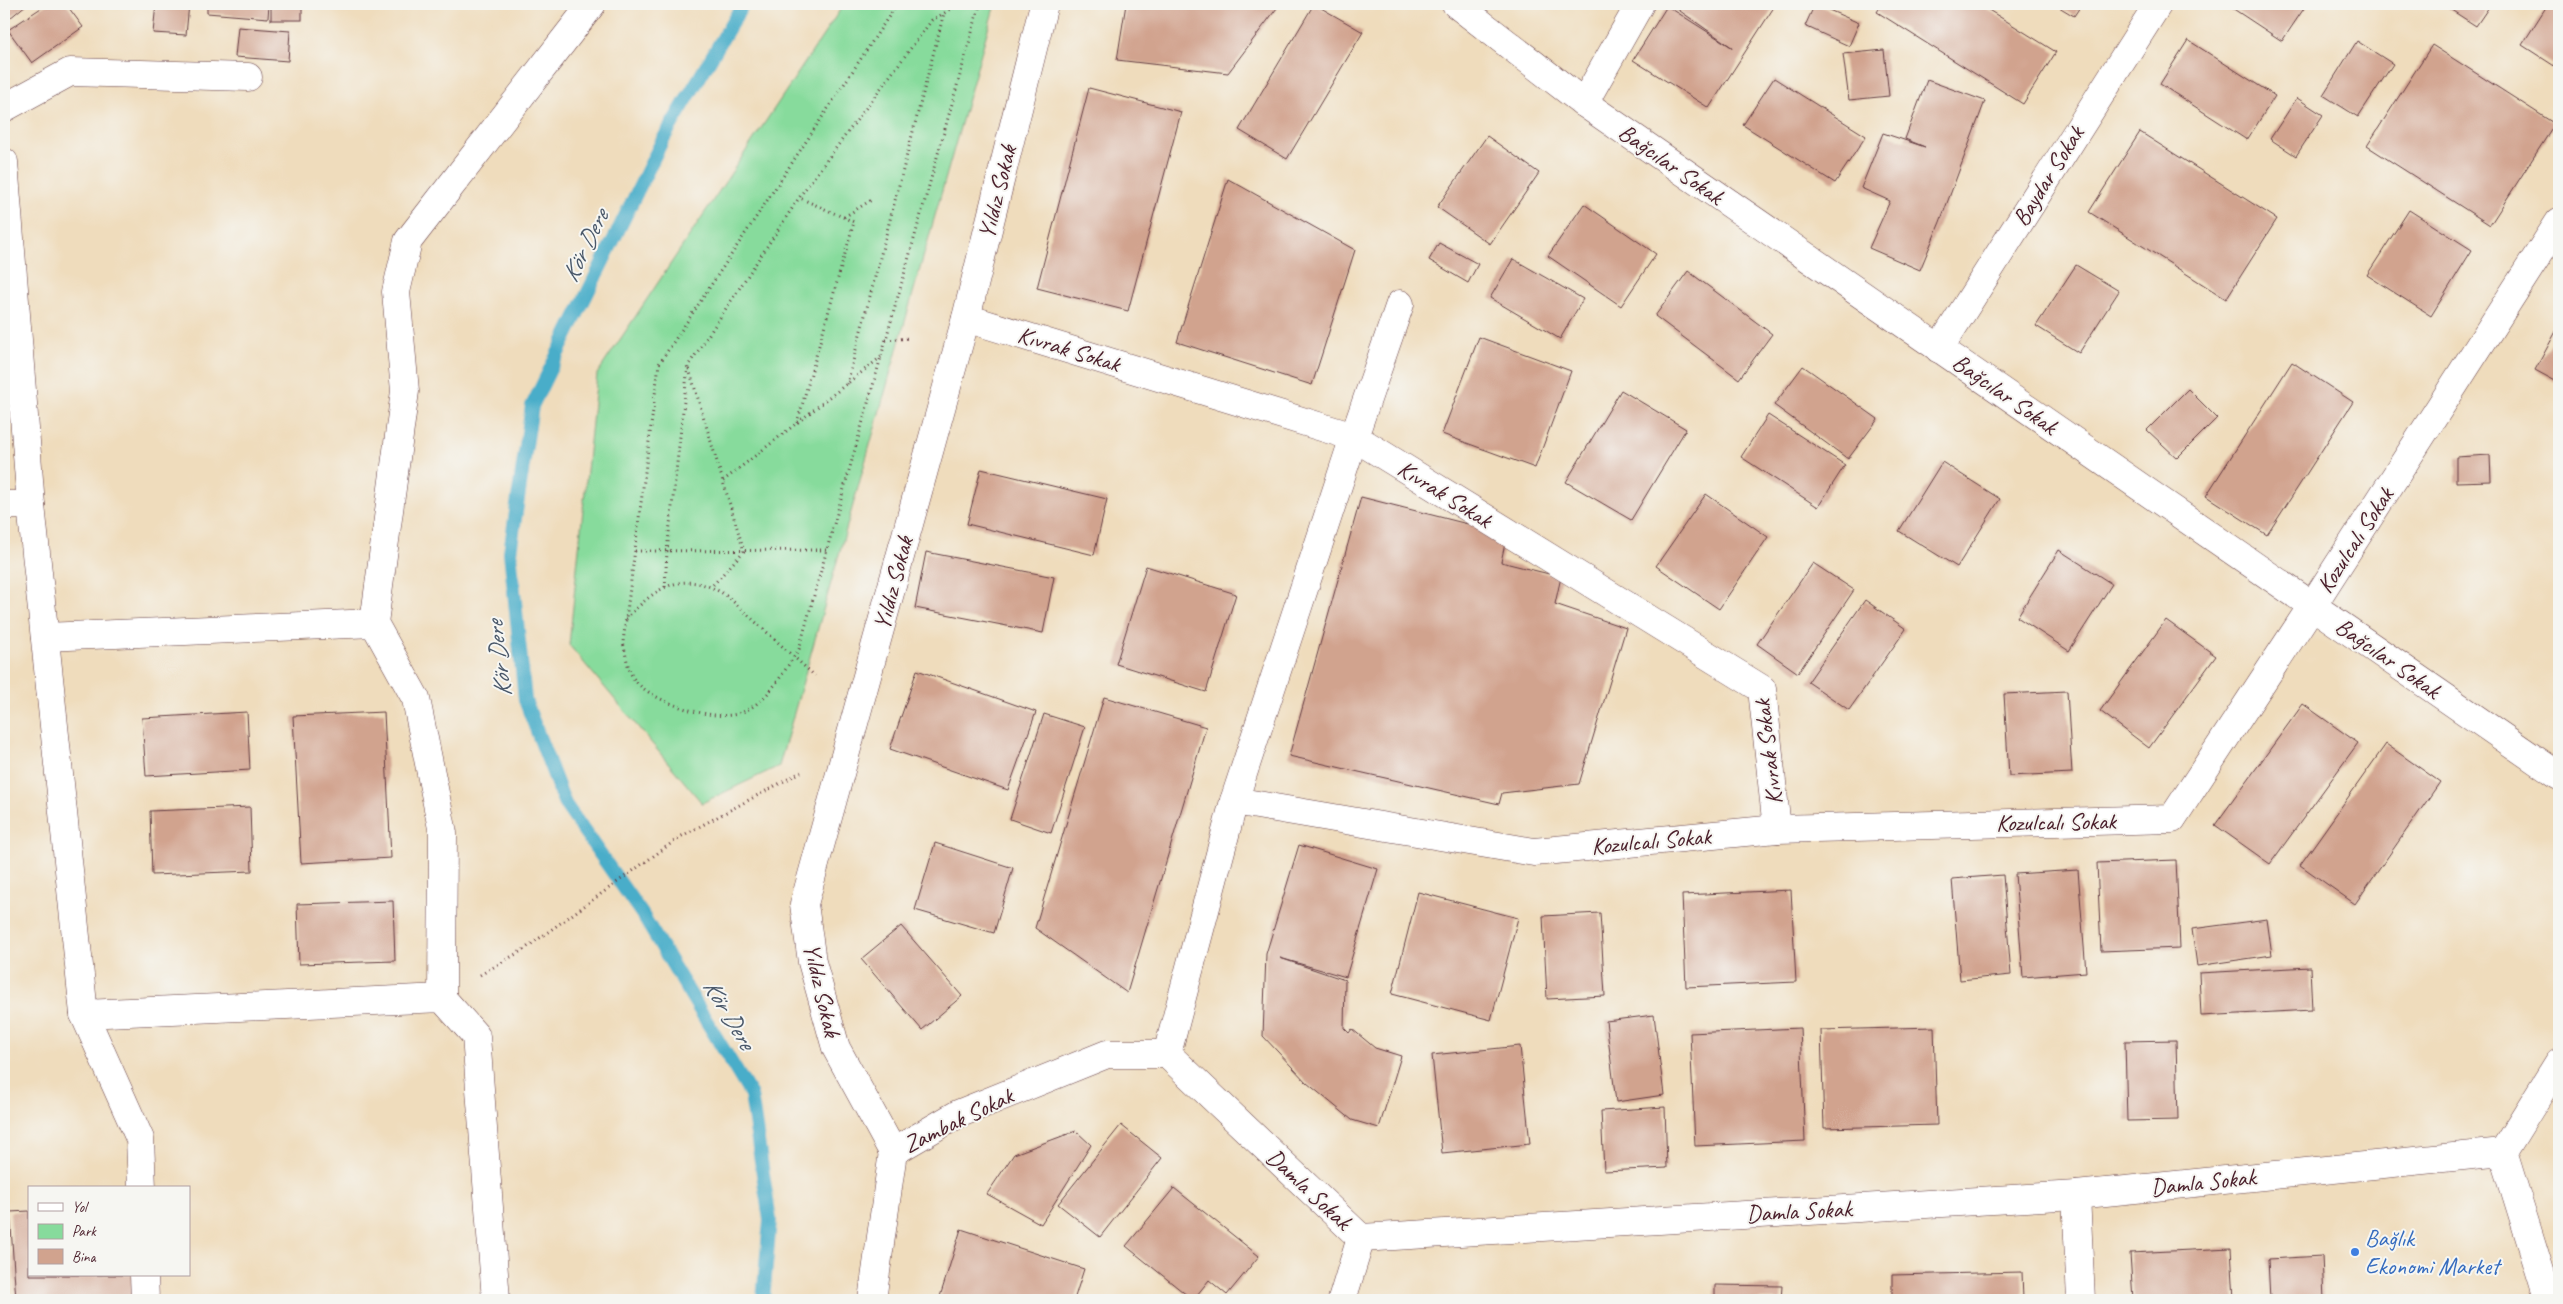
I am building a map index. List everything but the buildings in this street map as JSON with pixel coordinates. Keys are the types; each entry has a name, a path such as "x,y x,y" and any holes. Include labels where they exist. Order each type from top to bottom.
{"street":[{"path":"496,1300 476,1036 442,998 443,832 416,699 374,623 405,391 396,292 408,240 592,4"},
{"name":"Yıldız Sokak","path":"893,1152 836,1048 812,962 804,904 966,318 1044,4"},
{"name":"Bağcılar Sokak","path":"1456,4 1584,103 2559,776"},
{"path":"1584,103 1640,4"},
{"name":"Baydar Sokak","path":"1939,349 2158,4"},
{"path":"4,108 70,72 248,77"},
{"path":"4,162 31,505 84,1014 140,1139 142,1186"},
{"name":"Kozulcalı Sokak","path":"1234,801 1534,852 1777,829 2172,819 2312,606 2559,222"},
{"path":"1167,1054 1234,801 1400,304"},
{"name":"Kıvrak Sokak","path":"966,318 1354,437 1762,689 1777,829"},
{"path":"4,505 31,505"},
{"path":"45,636 374,623"},
{"path":"84,1014 442,998"},
{"name":"Zambak Sokak","path":"872,1300 893,1152 958,1114 1107,1054 1167,1054"},
{"name":"Damla Sokak","path":"1167,1054 1360,1238 2076,1195 2503,1152"},
{"path":"2549,1300 2503,1152 2559,1062"},
{"path":"2076,1195 2081,1300"},
{"path":"1342,1300 1360,1238"},
{"path":"144,1276 145,1300"}],"path":[{"path":"897,4 659,364 623,642 635,680 674,705 695,712 740,714 763,698 800,649 980,4"},
{"path":"665,587 667,551 688,366 800,198 932,20 960,4"},
{"path":"846,384 944,13"},
{"path":"797,423 854,222 800,198"},
{"path":"843,218 874,199"},
{"path":"886,340 910,338"},
{"path":"723,481 881,357"},
{"path":"688,366 744,550"},
{"path":"712,586 744,550"},
{"path":"635,551 827,550"},
{"path":"626,619 642,602 661,587 685,582 712,586 727,596 815,676"},
{"path":"523,950 680,837 848,746"}],"green space":[{"path":"844,4 995,4 779,766 702,803 569,645 597,374"}],"waterway":[{"name":"Kör Dere","path":"743,4 662,141 532,406 510,552 525,700 565,804 642,914 751,1095 770,1220 763,1300"}],"place":[{"name":"Bağlık Ekonomi Market","path":"2355,1252"}]}
